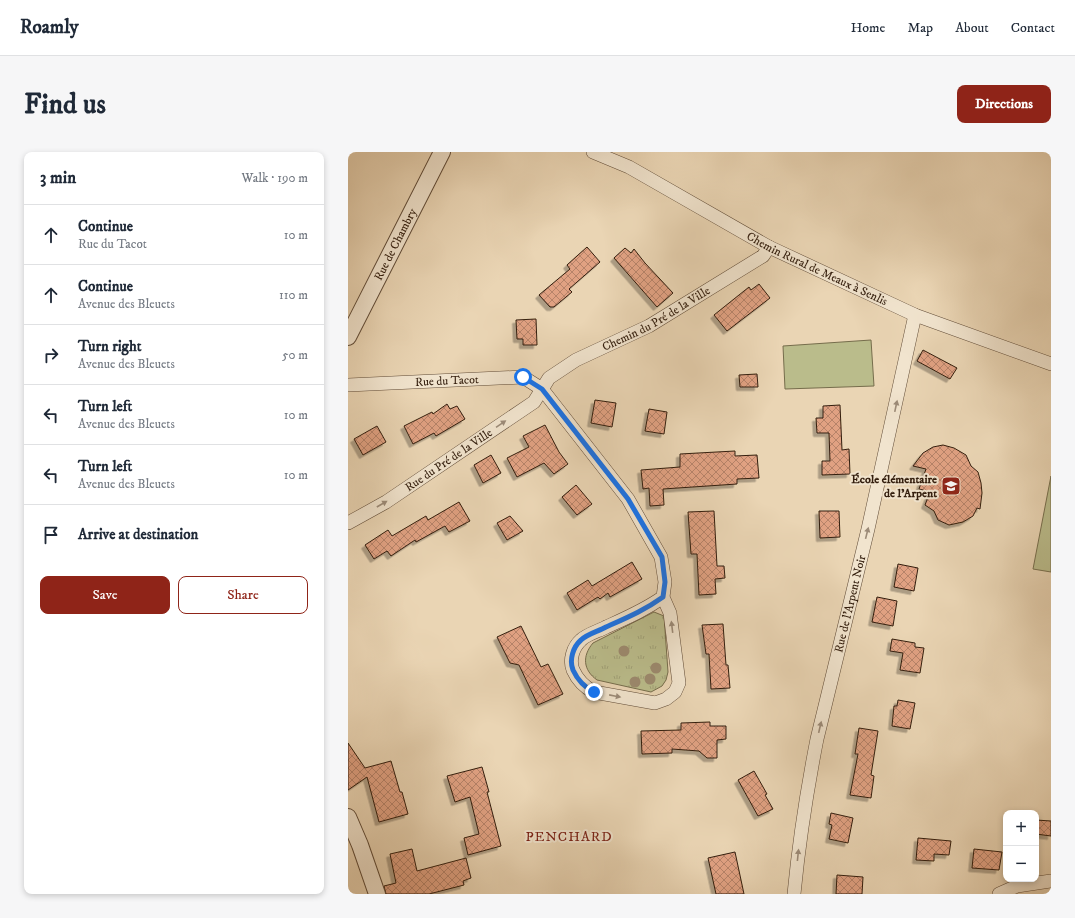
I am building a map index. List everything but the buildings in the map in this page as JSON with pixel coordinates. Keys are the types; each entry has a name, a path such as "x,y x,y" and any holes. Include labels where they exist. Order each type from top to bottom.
{"street":[{"name":"Rue de Chambry","path":"348,337 442,152"},
{"name":"Chemin Rural de Meaux à Senlis","path":"593,152 629,167 769,246 915,315 1051,364"},
{"name":"Chemin du Pré de la Ville","path":"542,389 549,378 576,360 649,326 763,256 769,246"},
{"name":"Rue de l'Arpent Noir","path":"794,894 799,845 808,787 818,739 868,529 915,315"},
{"name":"Rue du Tacot","path":"348,385 523,377 542,389 628,499 662,557 665,582 663,597"},
{"name":"Rue du Pré de la Ville","path":"348,523 386,502 534,402 542,389"},
{"path":"663,597 670,613 671,620 678,683 675,692 666,699 655,703 594,692 586,688 578,680 572,668 571,658 574,648 582,639 647,608 663,597"},
{"path":"348,817 360,845 377,894"},
{"path":"999,894 1017,886 1051,881"}],"green space":[{"path":"871,340 874,386 785,389 783,346"},
{"path":"1051,476 1051,572 1033,569"},
{"path":"654,612 664,616 668,672 666,680 662,686 651,692 597,680 592,676 587,667 586,658 589,648 593,643"}],"place":[{"name":"École élémentaire de l'Arpent","path":"951,486"}],"district":[{"name":"PENCHARD","path":"569,836"}],"route":[{"path":"523,377 542,389 628,499 662,557 665,582 663,597 647,608 582,639 574,648 571,658 572,668 578,680 586,688 594,692"}]}
